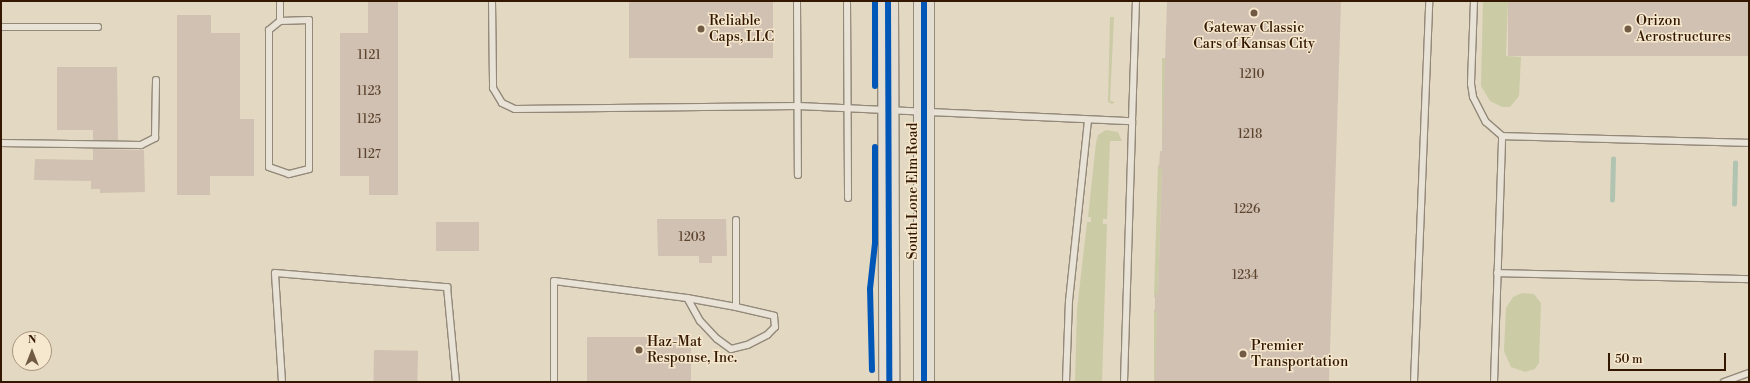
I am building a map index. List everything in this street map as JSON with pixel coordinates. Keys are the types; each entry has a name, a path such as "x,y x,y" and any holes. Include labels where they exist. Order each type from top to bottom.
{"main road":[{"name":"South Lone Elm Road","path":"888,1 889,382"},
{"name":"South Lone Elm Road","path":"924,1 924,382"}],"lane":[{"path":"280,1 280,21"},
{"path":"492,1 491,81 498,98 511,108 798,106 847,108 889,112 1132,121"},
{"path":"797,1 798,175"},
{"path":"847,1 848,198"},
{"path":"1124,382 1136,1"},
{"path":"1414,382 1429,1"},
{"path":"1474,1 1471,84 1473,97 1486,122 1502,136 1749,143"},
{"path":"309,20 309,169 289,174 269,167 269,30 280,21 309,20"},
{"path":"1,27 98,27"},
{"path":"1,143 141,145 155,138 156,80"},
{"path":"1066,382 1069,301 1088,120"},
{"path":"1494,382 1502,136"},
{"path":"736,220 736,307"},
{"path":"282,382 275,273 447,287 456,382"},
{"path":"1497,273 1749,279"},
{"path":"554,382 554,281 687,298 736,307 774,316 775,327 767,335 747,345 731,348 717,339 700,321 687,298"},
{"path":"1724,382 1749,373"}],"green space":[{"path":"1483,1 1508,1 1506,56 1521,57 1519,96 1510,107 1502,107 1490,101 1481,86"},
{"path":"1110,17 1114,17 1110,101 1115,102 1112,104 1108,102"},
{"path":"1162,58 1165,58 1165,154 1162,154"},
{"path":"1106,130 1118,132 1122,141 1110,141 1107,219 1103,219 1103,224 1107,224 1102,382 1075,382 1077,310 1087,222 1091,222 1091,217 1088,217 1096,143 1098,135"},
{"path":"1158,165 1162,166 1162,169 1158,297 1154,297"},
{"path":"1522,293 1534,294 1541,303 1539,363 1535,369 1525,372 1511,367 1504,351 1506,308 1513,297"},
{"path":"1154,309 1157,309 1157,382 1154,382"}],"building":[{"path":"368,1 398,1 398,195 369,195 369,176 340,176 340,33 368,33"},
{"name":"Reliable Caps, LLC","path":"629,1 773,1 773,58 629,58"},
{"path":"1167,1 1341,1 1329,382 1155,382 1157,312 1155,312 1155,294 1158,294 1162,169 1159,169 1160,151 1162,151"},
{"name":"Orizon Aerostructures","path":"1508,1 1749,1 1749,56 1508,56"},
{"path":"177,15 211,15 211,33 240,33 240,119 254,119 254,176 210,176 210,195 177,195"},
{"path":"57,67 117,67 118,140 93,140 93,130 57,130"},
{"path":"93,149 144,150 145,192 100,193 100,189 91,189 91,181 34,180 35,159 93,160"},
{"path":"657,219 726,219 727,256 712,256 712,263 699,263 699,256 658,256"},
{"path":"436,222 479,222 479,251 436,251"},
{"name":"Haz-Mat Response, Inc.","path":"587,337 691,337 691,382 587,382"},
{"path":"374,350 418,351 417,382 373,382"}],"waterway":[{"path":"1612,200 1613,159"},
{"path":"1734,204 1735,163"}],"cycle path":[{"path":"875,1 875,86"},
{"path":"888,1 889,382"},
{"path":"924,1 924,382"},
{"path":"872,370 870,289 875,243 875,147"}],"place":[{"name":"Gateway Classic Cars of Kansas City","path":"1254,13"},
{"name":"Reliable Caps, LLC","path":"701,29"},
{"name":"Orizon Aerostructures","path":"1628,29"},
{"name":"Haz-Mat Response, Inc.","path":"639,350"},
{"name":"Premier Transportation","path":"1243,354"}]}
